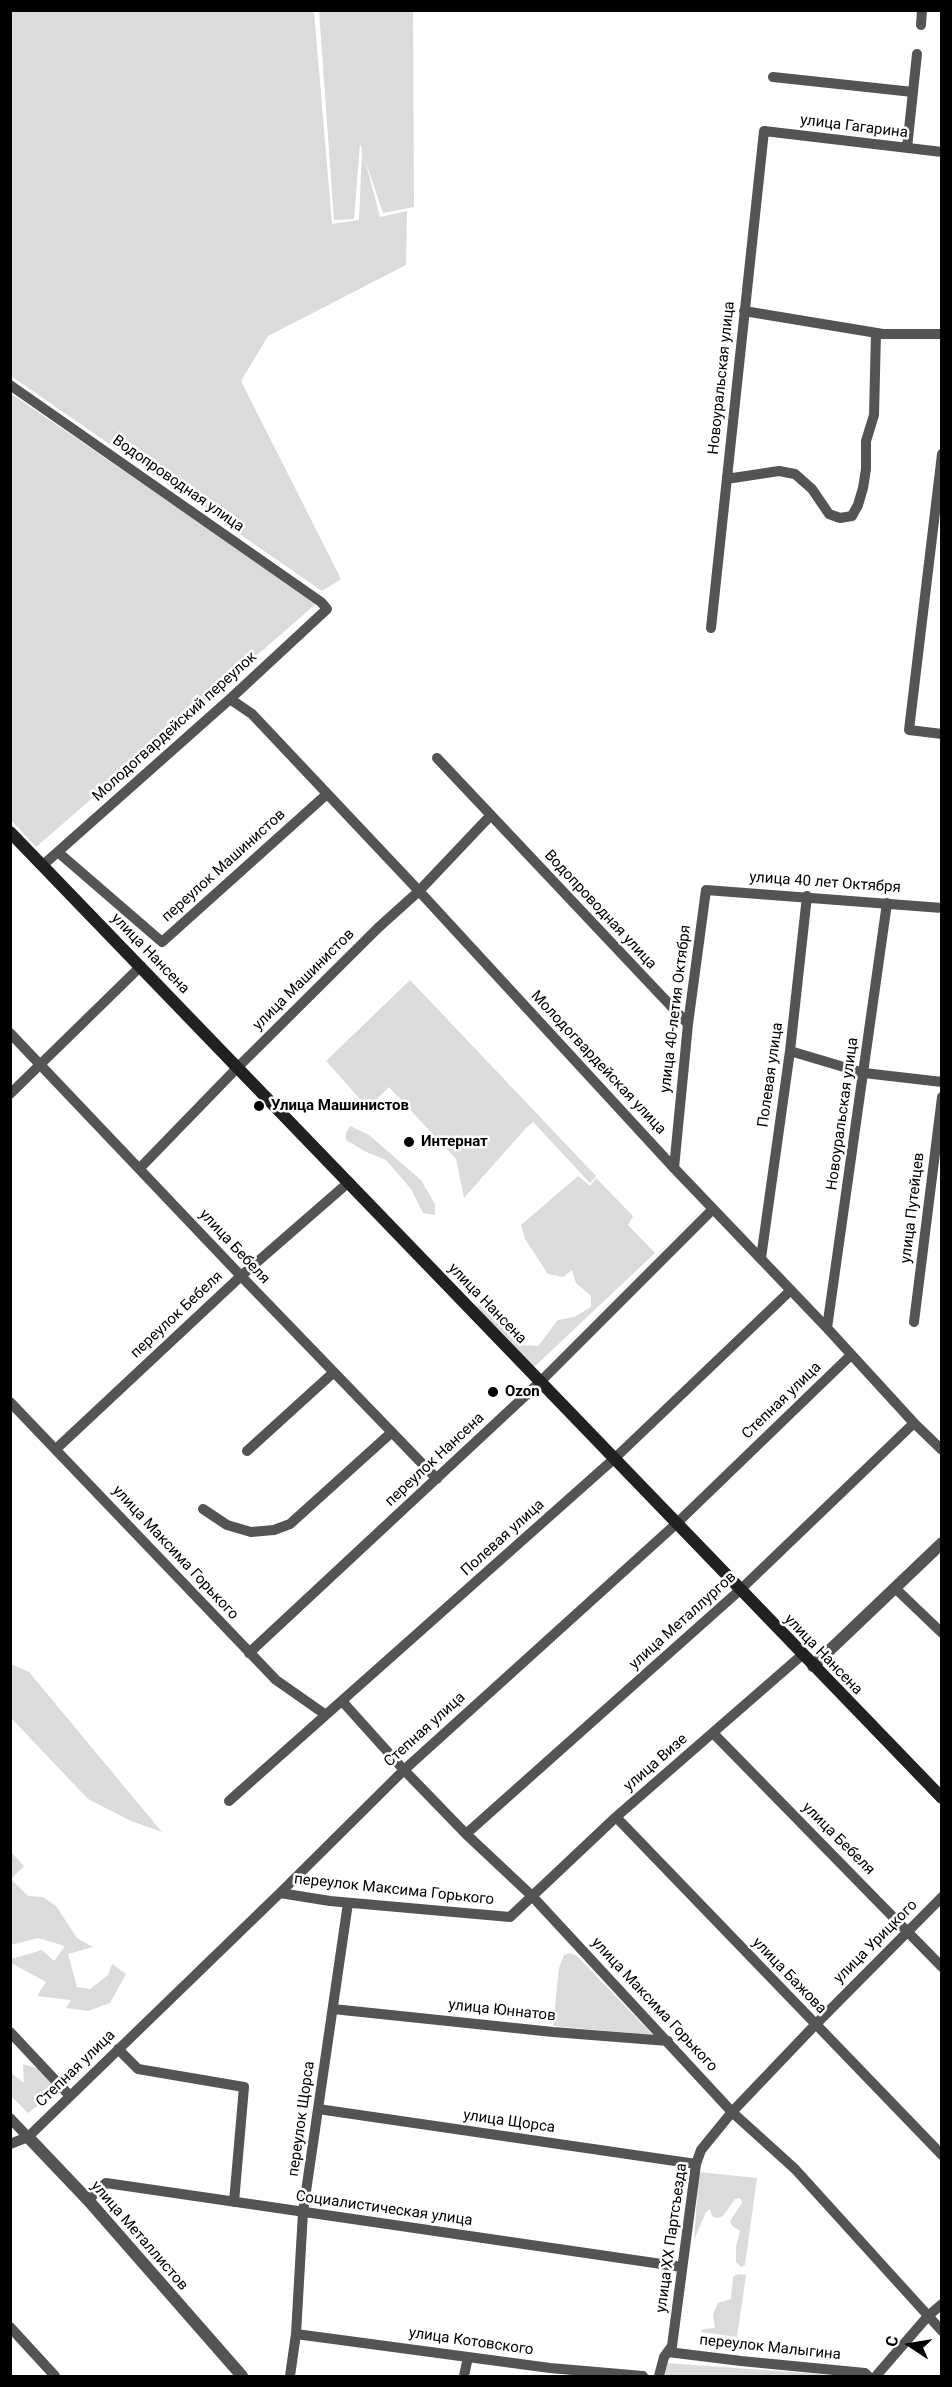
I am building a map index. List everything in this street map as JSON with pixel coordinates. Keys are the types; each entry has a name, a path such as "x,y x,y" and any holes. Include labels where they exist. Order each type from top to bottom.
{"main road":[{"name":"улица Нансена","path":"10,832 540,1383 615,1458 802,1655 942,1797"}],"street":[{"path":"921,25 922,10"},
{"path":"907,148 917,54"},
{"path":"773,76 913,92"},
{"name":"улица Гагарина","path":"764,131 942,152"},
{"name":"Новоуральская улица","path":"711,628 764,131"},
{"path":"744,311 876,333 942,334"},
{"path":"727,476 733,478 779,471 795,474 812,489 829,514 840,518 852,516 858,505 862,488 866,469 866,441 874,415 876,333"},
{"name":"Водопроводная улица","path":"10,385 321,602 327,609"},
{"path":"942,454 909,730 942,734"},
{"name":"Молодогвардейский переулок","path":"42,865 230,699 327,609"},
{"name":"Молодогвардейская улица","path":"230,699 252,714 419,891 674,1168 827,1328 914,1424 942,1450"},
{"name":"Водопроводная улица","path":"437,758 688,1024"},
{"name":"переулок Машинистов","path":"58,852 162,942 327,794"},
{"name":"улица Машинистов","path":"140,1168 379,927 419,891 491,815"},
{"name":"улица 40-летия Октября","path":"674,1168 688,1024 706,890"},
{"name":"улица 40 лет Октября","path":"706,890 942,908"},
{"name":"Полевая улица","path":"761,1258 790,1051 807,896"},
{"name":"Новоуральская улица","path":"827,1328 887,903"},
{"path":"10,1094 141,966"},
{"name":"улица Бебеля","path":"10,1033 240,1276 437,1479"},
{"path":"790,1051 864,1073 942,1082"},
{"name":"улица Путейцев","path":"914,1322 942,1097"},
{"name":"переулок Бебеля","path":"56,1449 240,1276 349,1182"},
{"name":"переулок Нансена","path":"249,1653 540,1383 713,1209"},
{"name":"Полевая улица","path":"229,1801 615,1458 791,1290"},
{"name":"Степная улица","path":"28,2137 404,1770 676,1524 851,1354"},
{"path":"248,1451 334,1372"},
{"name":"улица Максима Горького","path":"10,1402 276,1680 326,1715"},
{"name":"улица Металлургов","path":"466,1834 740,1590 914,1424"},
{"path":"202,1509 227,1525 250,1532 274,1530 290,1524 392,1432"},
{"path":"813,1666 942,1543"},
{"path":"895,1588 942,1633"},
{"name":"улица Визе","path":"532,1896 616,1817 802,1655"},
{"name":"улица Максима Горького","path":"342,1701 466,1834 532,1896 732,2112 795,2169 942,2331"},
{"name":"улица Бебеля","path":"713,1733 942,1967"},
{"name":"улица Бажова","path":"616,1817 942,2155"},
{"name":"переулок Максима Горького","path":"280,1893 348,1903 510,1917 532,1896"},
{"name":"улица Урицкого","path":"732,2112 942,1897"},
{"name":"переулок Щорса","path":"290,2376 296,2334 303,2212 348,1903"},
{"name":"улица Юннатов","path":"333,2009 553,2032 668,2041"},
{"path":"10,2032 70,2096"},
{"path":"118,2049 138,2069 244,2087 234,2202"},
{"name":"улица Щорса","path":"318,2109 696,2164"},
{"name":"улица XX Партсъезда","path":"659,2376 664,2358 672,2346 696,2164 701,2150 732,2112"},
{"name":"улица Металлистов","path":"10,2118 87,2200 242,2376"},
{"path":"10,2144 28,2137"},
{"name":"Социалистическая улица","path":"87,2200 106,2183 682,2267"},
{"path":"876,2376 928,2316 942,2304"},
{"path":"10,2327 55,2376"},
{"name":"улица Котовского","path":"296,2334 468,2357 549,2372 643,2376"},
{"name":"переулок Малыгина","path":"668,2352 865,2373 868,2376"},
{"path":"464,2376 468,2357"}],"shaded area":[{"path":"11,10 314,11 332,224 359,220 362,149 360,144 354,219 334,220 319,11 413,11 414,207 383,213 365,160 380,217 407,211 406,265 268,336 241,381 341,579 322,591 11,376"},
{"path":"10,393 317,603 36,847 11,820"},
{"path":"410,980 596,1176 590,1183 533,1122 464,1198 456,1159 389,1087 368,1108 326,1061"},
{"path":"350,1126 369,1135 421,1180 435,1204 435,1215 423,1213 411,1189 386,1160 346,1140 346,1133"},
{"path":"578,1176 590,1186 596,1178 633,1216 628,1225 655,1253 532,1369 474,1307 480,1306 492,1314 522,1345 538,1346 558,1320 574,1317 591,1307 591,1296 576,1283 572,1270 563,1277 548,1274 525,1239 521,1225"},
{"path":"11,1664 29,1672 162,1832 131,1821 88,1799 11,1718"},
{"path":"11,1852 24,1866 11,1879"},
{"path":"11,1879 28,1896 43,1897 56,1906 77,1938 93,1947 68,1954 77,1987 90,1989 108,1975 112,1964 126,1974 110,2003 88,2011 66,2008 71,2000 37,1996 46,1982 11,1963 11,1959 42,1950 54,1961 65,1946 38,1938 11,1945"},
{"path":"570,1953 577,1956 653,2035 553,2026 559,1968 564,1955"},
{"path":"23,2064 42,2070 53,2085 50,2097 28,2113 11,2096 10,2072 24,2083"},
{"path":"699,2172 757,2178 745,2265 741,2267 736,2262 736,2247 740,2231 732,2226 730,2221 742,2203 740,2198 735,2199 723,2216 717,2218 712,2216 710,2209 706,2212 694,2240"},
{"path":"738,2274 746,2275 737,2337 700,2332 704,2329 715,2328 713,2314 718,2303 731,2299 733,2277"},
{"path":"667,2363 845,2376 665,2376"}],"place":[{"name":"Улица Машинистов","path":"259,1106"},
{"name":"Интернат","path":"409,1142"},
{"name":"Ozon","path":"493,1392"}]}
